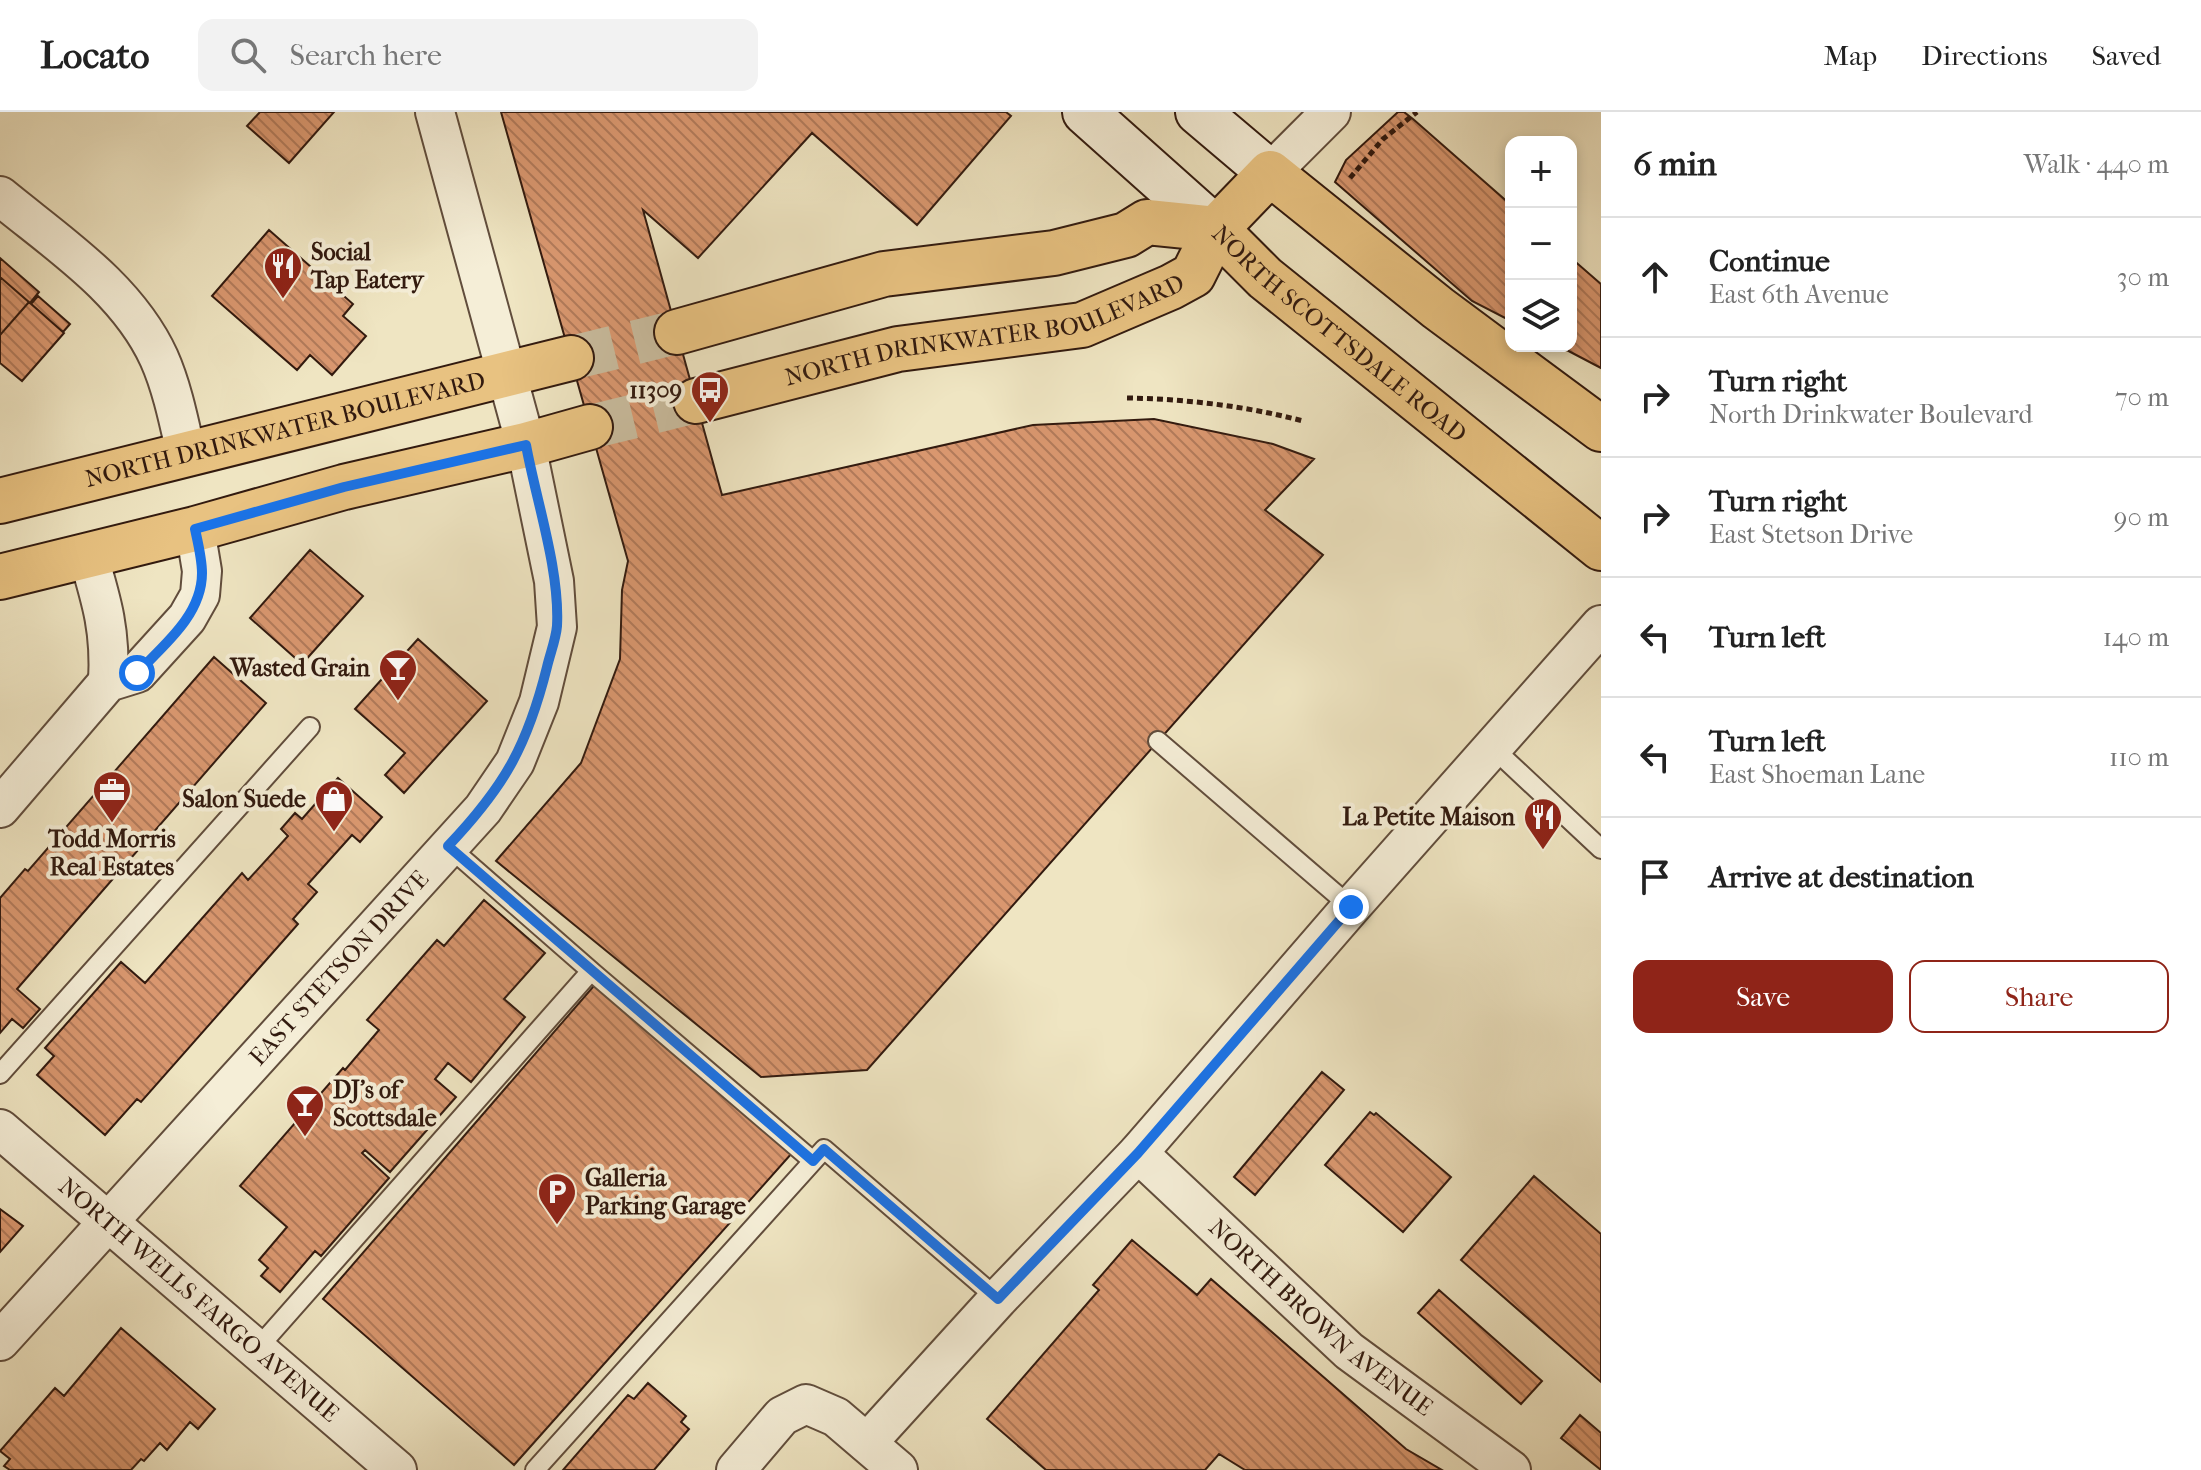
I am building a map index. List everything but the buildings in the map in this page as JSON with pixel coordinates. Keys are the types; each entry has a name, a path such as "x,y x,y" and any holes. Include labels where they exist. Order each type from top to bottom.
{"main road":[{"name":"NORTH SCOTTSDALE ROAD","path":"1085,112 1216,229 1265,278 1601,548"},
{"path":"1198,112 1438,308 1601,429"},
{"name":"NORTH DRINKWATER BOULEVARD","path":"696,401 898,349 1082,325 1193,275 1216,229 1270,173"},
{"path":"677,332 884,274 1054,253 1126,235 1147,222 1216,229"},
{"name":"NORTH DRINKWATER BOULEVARD","path":"0,501 571,358"},
{"path":"0,577 195,529 344,487 590,427"}],"street":[{"name":"EAST STETSON DRIVE","path":"0,1341 483,809 515,762 539,702 557,627 554,581 526,445 435,112"},
{"path":"1270,173 1331,112"},
{"path":"0,196 101,279 133,315 159,358 186,453"},
{"path":"0,808 108,682 137,673 187,618 200,595 202,571 195,529"},
{"path":"88,555 105,610 110,647 108,682"},
{"path":"867,1443 998,1299 1138,1153 1601,625"},
{"name":"NORTH WELLS FARGO AVENUE","path":"0,1129 397,1470"},
{"name":"NORTH BROWN AVENUE","path":"1138,1153 1349,1351 1511,1470"},
{"path":"736,1470 782,1416 806,1404 836,1417 898,1470"}],"lane":[{"path":"0,1074 310,727"},
{"path":"1158,741 1351,907"},
{"path":"1492,747 1601,849"},
{"path":"448,846 813,1161"},
{"path":"256,1350 591,971"},
{"path":"535,1470 824,1149 998,1299"}],"path":[{"path":"1350,178 1383,139 1417,112"},
{"path":"1127,398 1173,399 1303,421"}],"tunnel":[{"path":"571,358 677,332"},
{"path":"590,427 696,401"}],"place":[{"name":"Social Tap Eatery","path":"283,300"},
{"name":"11309","path":"710,424"},
{"name":"Wasted Grain","path":"398,702"},
{"name":"Todd Morris Real Estates","path":"112,824"},
{"name":"Salon Suede","path":"334,833"},
{"name":"La Petite Maison","path":"1543,851"},
{"name":"DJ's of Scottsdale","path":"305,1138"},
{"name":"Galleria Parking Garage","path":"557,1226"}],"route":[{"path":"137,673 187,618 200,595 202,571 195,529 344,487 526,445 554,581 557,627 539,702 515,762 483,809 448,846 813,1161 824,1149 998,1299 1138,1153 1351,907"}]}
